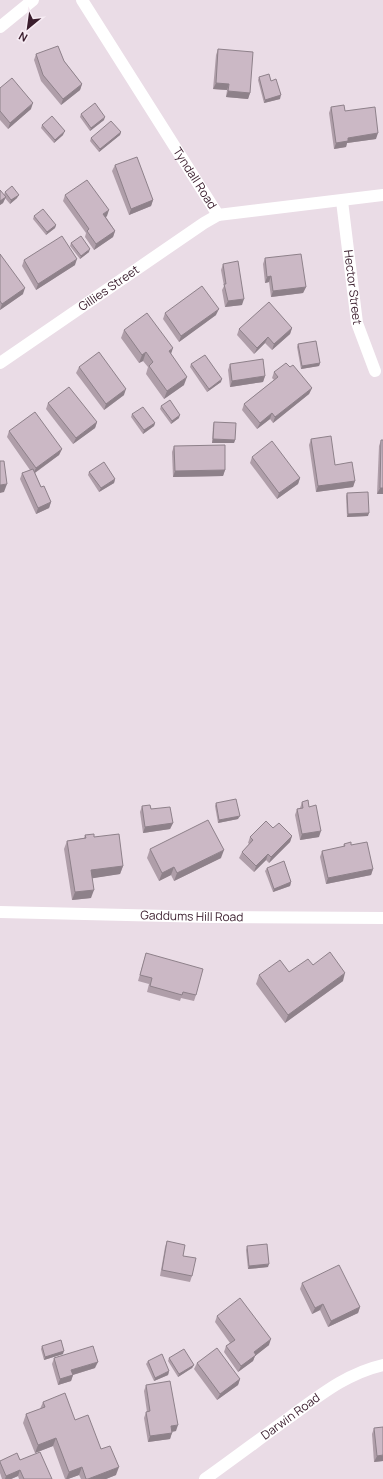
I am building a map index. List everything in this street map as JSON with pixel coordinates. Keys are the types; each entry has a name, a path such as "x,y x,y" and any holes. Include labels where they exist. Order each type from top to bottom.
{"street":[{"path":"0,27 33,0"},
{"name":"Tyndall Road","path":"82,0 218,216 383,195"},
{"name":"Hector Street","path":"342,201 357,323 375,371"},
{"name":"Gillies Street","path":"0,363 204,223 218,216"},
{"name":"Gaddums Hill Road","path":"0,912 211,917 383,918"},
{"name":"Darwin Road","path":"205,1479 337,1384 348,1377 383,1365"}],"building":[{"path":"58,46 64,61 82,84 63,99 43,75 36,54"},
{"path":"218,49 253,52 250,93 228,91 229,84 216,83"},
{"path":"269,74 271,81 276,79 281,95 265,100 259,77"},
{"path":"12,78 33,103 10,123 0,111 0,88"},
{"path":"95,103 105,117 91,128 81,114"},
{"path":"344,105 345,111 375,107 378,133 348,138 348,141 336,143 331,107"},
{"path":"52,116 65,131 55,140 42,125"},
{"path":"111,121 121,132 100,149 91,138"},
{"path":"137,157 153,200 131,209 115,165"},
{"path":"87,180 109,210 103,214 115,231 96,244 87,231 89,229 65,195"},
{"path":"12,186 19,195 11,200 5,192"},
{"path":"0,190 6,197 0,201"},
{"path":"43,209 56,225 47,232 34,216"},
{"path":"62,236 77,259 38,284 24,260"},
{"path":"81,236 90,249 81,256 71,243"},
{"path":"0,254 25,288 2,304 0,301"},
{"path":"301,254 306,287 273,291 271,276 267,277 265,258"},
{"path":"238,261 244,299 228,301 224,284 226,284 223,264"},
{"path":"202,286 219,309 181,336 165,313"},
{"path":"269,302 292,328 274,344 268,337 257,348 239,329"},
{"path":"147,313 173,348 169,351 187,377 167,391 149,366 153,362 146,352 142,355 124,330"},
{"path":"316,341 320,363 302,366 298,344"},
{"path":"99,352 126,389 106,404 79,367"},
{"path":"205,355 222,379 209,389 191,364"},
{"path":"263,359 265,376 232,381 230,364"},
{"path":"286,363 290,367 293,365 312,388 275,417 272,413 260,423 244,404 278,377 274,372"},
{"path":"69,387 97,422 76,438 48,403"},
{"path":"170,400 180,415 172,421 161,406"},
{"path":"143,407 155,423 144,430 132,414"},
{"path":"35,412 62,449 36,468 9,431"},
{"path":"214,422 236,423 235,440 213,439"},
{"path":"331,436 335,465 352,462 355,481 318,486 311,439"},
{"path":"381,440 383,440 383,488 380,488"},
{"path":"272,441 300,478 279,493 252,457"},
{"path":"225,445 225,470 175,471 174,446"},
{"path":"0,461 4,461 7,484 0,485"},
{"path":"104,462 115,479 101,488 89,472"},
{"path":"33,469 41,487 44,486 51,502 38,508 22,473"},
{"path":"368,492 369,513 348,514 347,493"},
{"path":"236,799 240,816 219,820 216,803"},
{"path":"308,800 309,807 316,805 321,831 302,834 297,809 303,808 302,802"},
{"path":"150,805 151,809 170,807 173,823 145,827 142,806"},
{"path":"208,820 224,850 177,873 174,867 162,873 150,849"},
{"path":"266,821 273,828 279,823 292,836 271,857 268,854 256,866 242,852 253,840 250,837"},
{"path":"94,834 94,837 119,834 123,866 91,870 94,890 75,892 67,841 86,838 85,835"},
{"path":"351,842 351,845 367,842 373,869 328,878 322,851 345,846 344,844"},
{"path":"284,861 291,882 274,889 267,868"},
{"path":"330,952 345,973 288,1015 259,975 280,960 289,972 308,959 313,965"},
{"path":"146,953 203,969 196,995 183,992 182,995 150,986 152,978 140,975"},
{"path":"167,1241 185,1245 183,1256 196,1258 192,1276 162,1270"},
{"path":"267,1244 269,1264 249,1266 247,1246"},
{"path":"339,1265 360,1307 331,1321 323,1304 315,1308 302,1283"},
{"path":"240,1298 271,1339 254,1352 256,1355 241,1366 226,1346 235,1340 217,1316"},
{"path":"61,1340 64,1351 45,1357 42,1346"},
{"path":"93,1346 98,1362 71,1370 73,1375 60,1379 54,1358"},
{"path":"217,1348 240,1379 220,1394 197,1363"},
{"path":"184,1349 194,1365 179,1374 169,1358"},
{"path":"162,1354 169,1371 155,1378 148,1361"},
{"path":"170,1381 178,1425 171,1426 172,1433 150,1436 146,1412 150,1411 146,1385"},
{"path":"65,1393 75,1420 88,1415 101,1449 110,1446 119,1467 86,1479 82,1467 69,1472 56,1438 38,1445 26,1414 45,1407 43,1402"},
{"path":"383,1427 383,1455 377,1456 374,1428"},
{"path":"40,1452 52,1479 24,1479 20,1470 6,1476 0,1461 17,1453 20,1460"}]}
